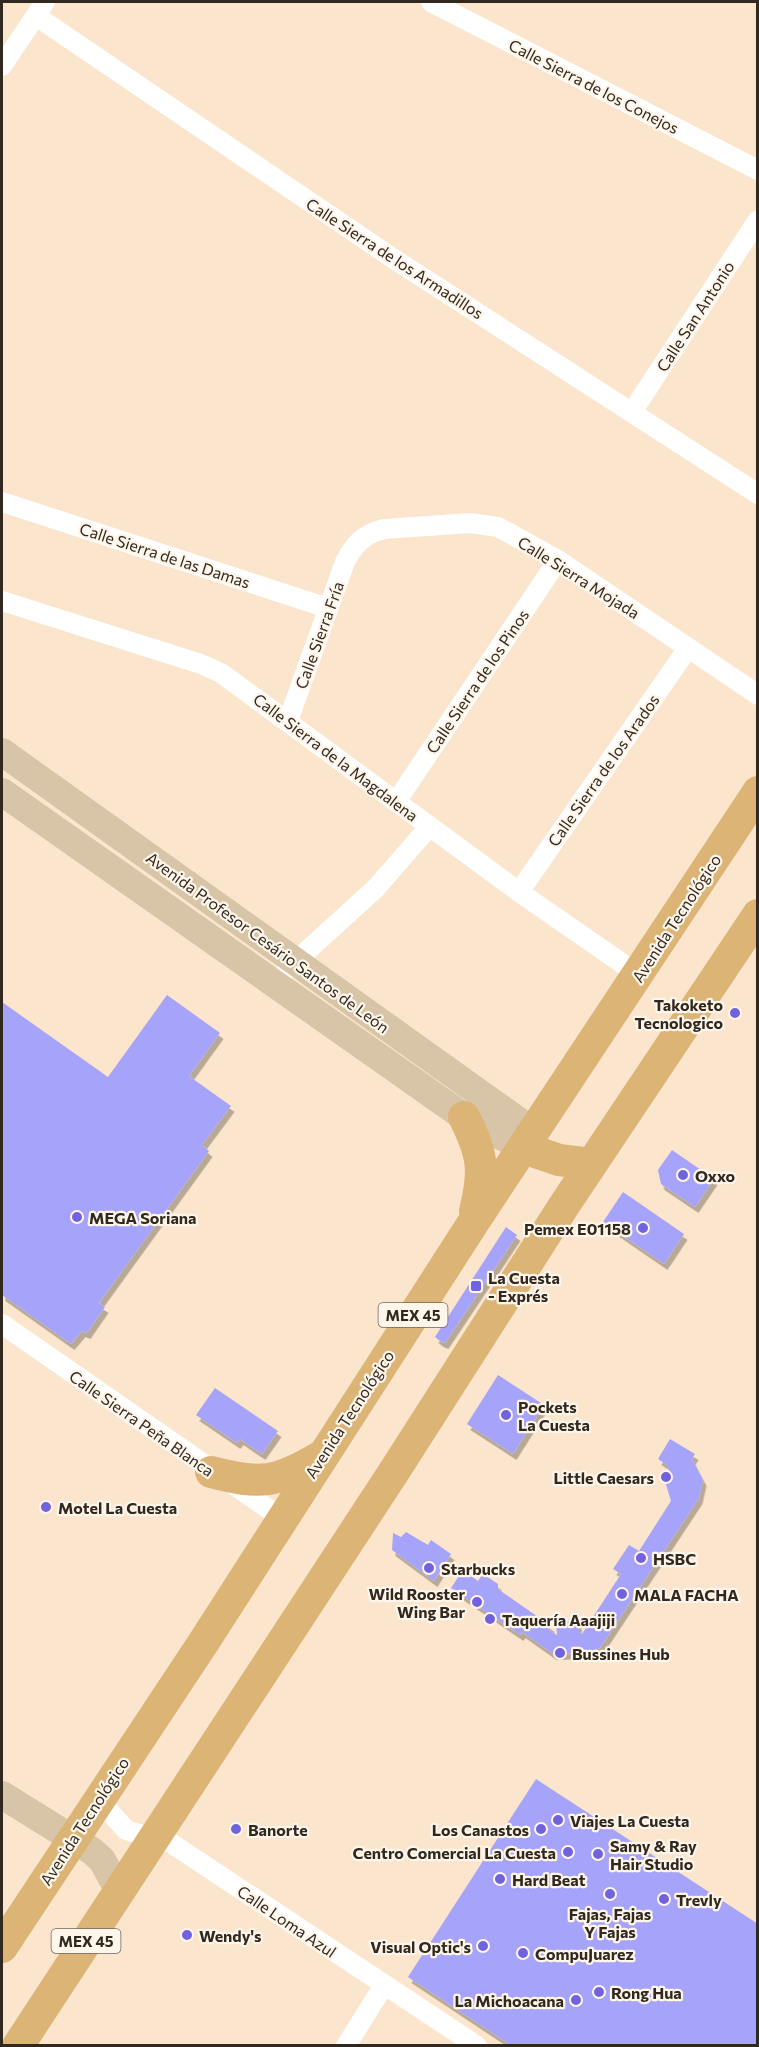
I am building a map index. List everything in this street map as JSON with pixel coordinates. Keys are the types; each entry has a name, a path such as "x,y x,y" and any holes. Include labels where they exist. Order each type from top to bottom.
{"main road":[{"name":"Avenida Tecnológico","path":"2,1947 283,1519 473,1223 758,792"},
{"name":"MEX 45","path":"18,2046 395,1470 591,1164 758,915"},
{"path":"464,1117 477,1143 483,1167 473,1223"},
{"path":"529,1140 560,1160 591,1164"},
{"path":"211,1472 240,1479 271,1479 291,1474 321,1457"}],"street":[{"name":"Calle Sierra de los Conejos","path":"431,2 758,170"},
{"path":"2,66 40,9"},
{"name":"Calle Sierra de los Armadillos","path":"40,9 394,259 758,495"},
{"name":"Calle San Antonio","path":"632,412 758,220"},
{"name":"Calle Sierra de las Damas","path":"2,502 328,608"},
{"name":"Calle Sierra Mojada","path":"352,549 372,532 384,529 470,523 498,527 558,560 758,695"},
{"name":"Calle Sierra Fría","path":"288,721 328,608 352,549"},
{"name":"Calle Sierra de los Pinos","path":"396,802 558,560"},
{"name":"Calle Sierra de la Magdalena","path":"2,601 201,664 231,679 429,827 639,975"},
{"name":"Calle Sierra de los Arados","path":"519,892 688,648"},
{"name":"Avenida Profesor Cesário Santos de León","path":"2,752 294,961 529,1140"},
{"name":"Avenida Profesor Cesário Santos de León","path":"3,796 464,1117 529,1140"},
{"path":"275,984 294,961 376,888 429,827"},
{"name":"Calle Sierra Peña Blanca","path":"2,1324 211,1472 283,1519"},
{"path":"2,1795 102,1860 119,1891"},
{"name":"Calle Loma Azul","path":"99,1800 126,1830 154,1836 171,1843 477,2046"},
{"path":"346,2046 384,1985"}],"building":[{"path":"167,995 220,1033 189,1076 231,1106 202,1145 209,1151 99,1303 105,1307 87,1333 82,1331 71,1344 2,1295 2,1002 108,1077"},
{"name":"Oxxo","path":"672,1150 714,1179 695,1207 661,1184 658,1170"},
{"name":"Pemex E01158","path":"623,1192 684,1234 664,1264 603,1222"},
{"name":"La Cuesta - Exprés","path":"506,1227 517,1235 445,1343 440,1341 435,1337"},
{"name":"Pockets La Cuesta","path":"498,1375 544,1405 513,1454 467,1424"},
{"path":"215,1388 278,1431 262,1454 240,1439 237,1443 196,1415"},
{"path":"670,1439 695,1454 692,1459 703,1480 699,1498 600,1648 583,1653 553,1654 522,1632 520,1635 451,1588 463,1570 478,1581 483,1574 498,1584 498,1589 551,1626 549,1630 557,1635 556,1622 578,1621 579,1632 582,1634 621,1574 613,1569 629,1545 639,1551 671,1501 665,1481 671,1474 667,1465 658,1459"},
{"name":"Starbucks","path":"406,1532 428,1545 431,1540 451,1554 434,1581 392,1550 393,1533 401,1537"},
{"name":"Centro Comercial La Cuesta","path":"536,1779 758,1924 758,2046 512,2046 408,1977"}],"place":[{"name":"Takoketo Tecnologico","path":"735,1013"},
{"name":"Oxxo","path":"683,1175"},
{"name":"MEGA Soriana","path":"77,1217"},
{"name":"Pemex E01158","path":"643,1228"},
{"name":"La Cuesta - Exprés","path":"476,1286"},
{"name":"Pockets La Cuesta","path":"506,1415"},
{"name":"Little Caesars","path":"666,1477"},
{"name":"Motel La Cuesta","path":"46,1507"},
{"name":"HSBC","path":"641,1558"},
{"name":"Starbucks","path":"429,1568"},
{"name":"MALA FACHA","path":"622,1594"},
{"name":"Wild Rooster Wing Bar","path":"477,1602"},
{"name":"Taquería Aaajiji","path":"490,1619"},
{"name":"Bussines Hub","path":"560,1653"},
{"name":"Viajes La Cuesta","path":"558,1820"},
{"name":"Banorte","path":"236,1829"},
{"name":"Los Canastos","path":"541,1829"},
{"name":"Centro Comercial La Cuesta","path":"568,1852"},
{"name":"Samy & Ray Hair Studio","path":"598,1854"},
{"name":"Hard Beat","path":"500,1879"},
{"name":"Fajas, Fajas Y Fajas","path":"610,1894"},
{"name":"Trevly","path":"664,1899"},
{"name":"Wendy's","path":"187,1935"},
{"name":"Visual Optic's","path":"483,1946"},
{"name":"CompuJuarez","path":"523,1953"},
{"name":"Rong Hua","path":"599,1992"},
{"name":"La Michoacana","path":"576,2000"}]}
